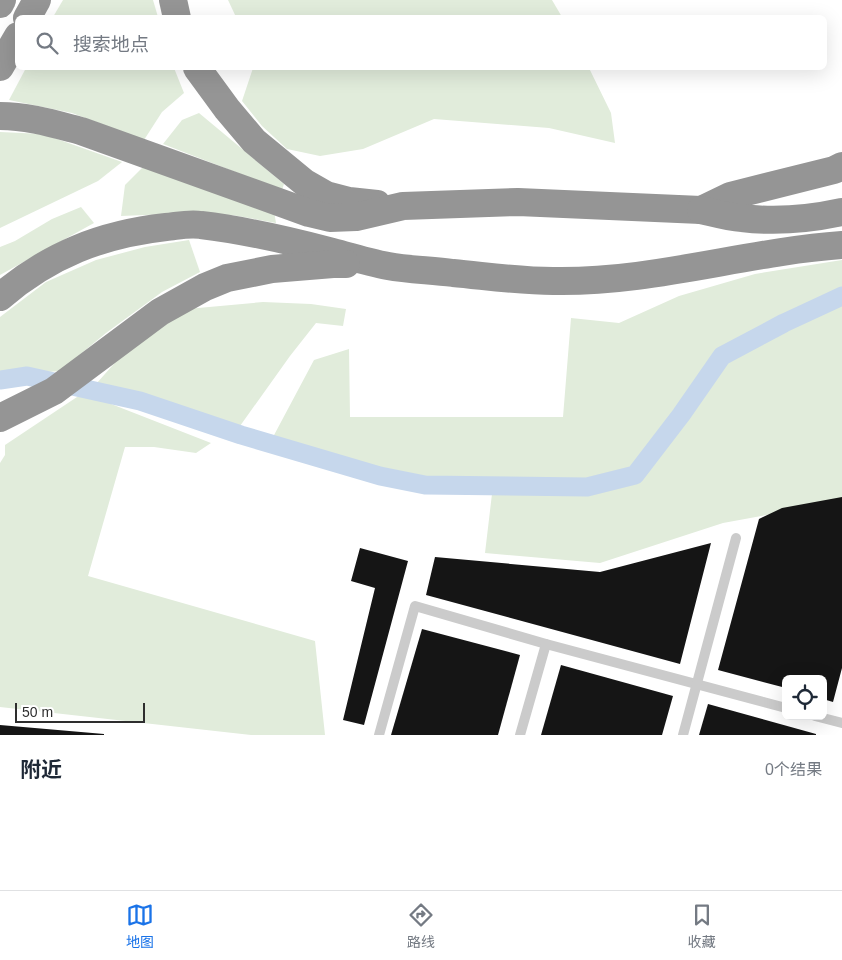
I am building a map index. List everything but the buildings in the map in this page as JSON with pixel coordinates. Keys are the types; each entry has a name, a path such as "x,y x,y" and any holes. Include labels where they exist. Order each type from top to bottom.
{"highway":[{"path":"0,4 2,0"},
{"path":"30,15 37,0"},
{"path":"173,0 176,15"},
{"path":"0,67 15,41"},
{"path":"198,70 227,109 254,141 305,184 326,195 349,201 403,206 518,202 701,210 743,218 772,219 814,218 842,212"},
{"path":"0,116 14,116 81,131 309,214 330,218 356,217 403,206"},
{"path":"701,210 730,196 834,170 842,166"},
{"path":"0,297 17,282 84,245 134,231 197,224 302,244 388,266"},
{"path":"801,248 842,233"},
{"path":"0,418 54,391 160,312 205,287 227,278 272,269 333,264 388,266 517,280 593,280 671,272 801,248 842,245"}],"lane":[{"path":"683,735 736,538"},
{"path":"379,735 415,606 546,644 782,707"},
{"path":"520,735 546,644"},
{"path":"827,719 842,723"}],"green space":[{"path":"63,0 153,0 157,15 54,15"},
{"path":"228,0 552,0 561,15 235,15"},
{"path":"25,70 175,70 184,93 162,112 144,140 72,113 9,100"},
{"path":"252,70 590,70 611,113 615,143 549,128 434,119 363,149 320,156 287,149 262,126 242,101"},
{"path":"199,113 284,184 282,190 163,144 182,120"},
{"path":"0,132 43,134 122,162 98,181 0,228"},
{"path":"143,167 274,211 276,223 232,215 169,214 121,216 125,185"},
{"path":"81,207 94,223 0,275 0,247 15,241 52,219"},
{"path":"189,240 200,272 162,292 106,333 60,371 0,376 0,317 46,282 96,260 145,247"},
{"path":"842,260 842,501 723,523 600,563 485,553 494,477 440,480 345,460 273,437 314,360 349,349 350,417 563,417 571,318 619,323 679,296 755,274"},
{"path":"263,302 311,304 346,309 343,326 316,323 240,426 96,384 137,338 176,310"},
{"path":"83,393 211,443 196,453 154,447 125,447 88,576 315,641 325,735 251,735 0,707 0,463 5,455 5,445"}],"waterway":[{"path":"0,380 27,376 140,401 241,435 380,476 425,485 587,487 635,475 681,415 722,356 784,323 842,296"}]}
